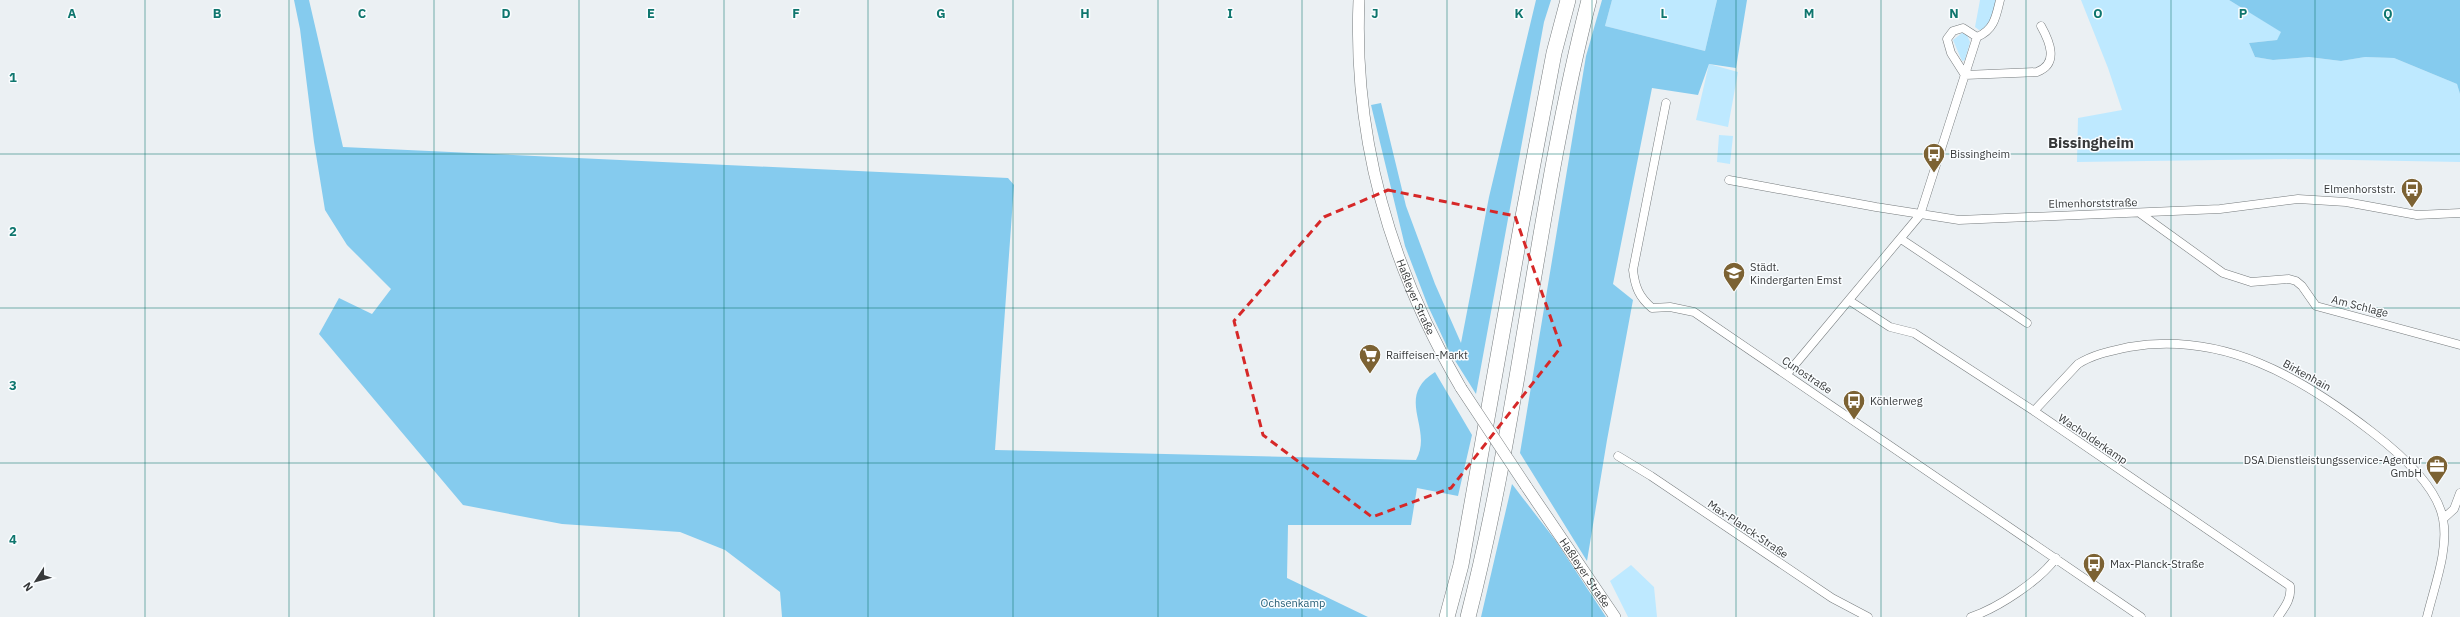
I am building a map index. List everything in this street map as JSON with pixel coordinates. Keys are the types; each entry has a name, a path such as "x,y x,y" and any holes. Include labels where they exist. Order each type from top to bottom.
{"highway":[{"path":"1447,617 1461,565 1493,395 1521,227 1554,54 1568,0"},
{"path":"1468,617 1478,579 1512,407 1537,251 1574,57 1589,0"}],"main road":[{"name":"Haßleyer Straße","path":"1359,0 1357,35 1361,106 1378,192 1392,240 1410,289 1433,338 1461,388 1526,486 1588,574 1615,617"}],"street":[{"path":"1977,37 1985,34 1994,24 2000,0"},
{"path":"1965,75 2037,72 2046,69 2050,62 2049,40 2041,26"},
{"path":"1965,75 1951,53 1947,39 1953,31 1962,28 1977,37"},
{"path":"1787,374 1850,301 1920,215 1977,37"},
{"name":"Cunostraße","path":"1666,103 1633,270 1634,286 1643,301 1652,308 1670,307 1694,312 1787,374 2141,617"},
{"name":"Elmenhorststraße","path":"1729,180 1920,215 1959,220 2033,215 2141,214 2220,209 2298,198 2346,202 2416,215 2460,212"},
{"name":"Am Schlage","path":"2141,214 2223,273 2251,282 2289,279 2302,286 2316,306 2460,345"},
{"path":"1901,239 2027,323"},
{"name":"Wacholderkamp","path":"1850,301 1890,327 1914,333 2034,411 2290,586 2291,593 2287,603 2278,617"},
{"name":"Birkenhain","path":"2034,411 2078,364 2106,351 2143,345 2168,344 2220,351 2252,360 2283,372 2312,388 2344,410 2392,447 2411,466 2437,503 2443,519 2443,545 2427,617"},
{"name":"Max-Planck-Straße","path":"1618,456 1651,476 1832,598 1868,617"},
{"path":"2443,519 2454,509 2460,493"},
{"path":"1971,617 1985,611 2030,583 2046,570 2056,558"}],"highlighted area":[{"path":"1388,190 1515,216 1561,347 1451,488 1372,517 1263,435 1234,321 1324,217"}],"shaded area":[{"path":"1612,0 1717,0 1705,51 1605,26"},
{"path":"1980,0 1998,0 1994,17 1984,29 1979,30 1975,27"},
{"path":"2081,0 2229,0 2282,32 2277,40 2249,43 2255,57 2273,60 2309,57 2341,61 2365,57 2394,58 2457,84 2460,94 2460,162 2297,159 2077,162 2078,118 2122,110 2108,68"},
{"path":"1962,33 1967,35 1970,42 1965,60 1962,61 1953,40"},
{"path":"1709,64 1738,72 1728,127 1696,120"},
{"path":"1719,135 1733,136 1730,164 1717,162"},
{"path":"1631,565 1654,587 1657,617 1628,617 1610,581"}],"green space":[{"name":"Ochsenkamp","path":"294,0 309,0 343,147 1008,178 1014,185 995,450 1416,460 1420,448 1421,436 1416,403 1417,392 1423,382 1435,372 1472,435 1458,496 1417,488 1411,525 1288,525 1287,578 1368,617 782,617 780,592 725,550 680,532 562,524 463,505 319,334 339,298 372,314 391,289 347,245 325,210 314,142 300,29"},
{"path":"1536,0 1551,0 1544,22 1476,394 1449,351 1428,306 1405,246 1371,105 1381,103 1406,206 1435,284 1461,343 1489,197"},
{"path":"1602,0 1612,0 1605,26 1705,51 1717,0 1747,0 1736,68 1709,64 1698,95 1652,88 1613,284 1633,300 1607,440 1587,561 1520,453 1586,56"},
{"path":"2229,0 2460,0 2460,94 2457,84 2394,58 2365,57 2341,61 2309,57 2273,60 2255,57 2249,43 2277,40 2281,32"},
{"path":"1512,484 1556,541 1606,617 1481,617"}],"place":[{"name":"Bissingheim","path":"1934,174"},
{"name":"Elmenhorststr.","path":"2412,208"},
{"name":"Städt. Kindergarten Emst","path":"1734,292"},
{"name":"Raiffeisen-Markt","path":"1370,374"},
{"name":"Köhlerweg","path":"1854,420"},
{"name":"DSA Dienstleistungsservice-Agentur GmbH","path":"2437,486"},
{"name":"Max-Planck-Straße","path":"2094,584"}],"district":[{"name":"Bissingheim","path":"2091,143"}]}
